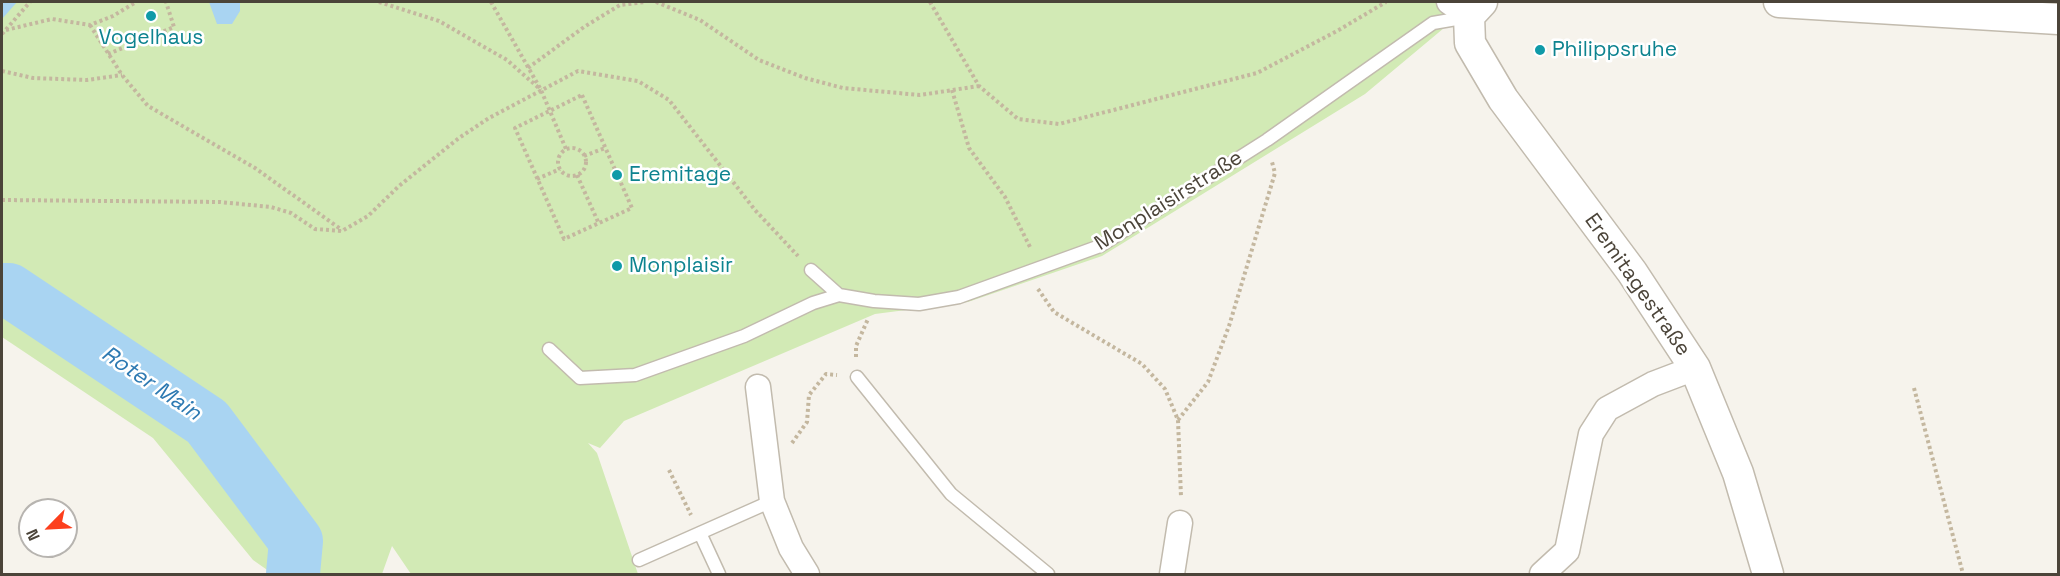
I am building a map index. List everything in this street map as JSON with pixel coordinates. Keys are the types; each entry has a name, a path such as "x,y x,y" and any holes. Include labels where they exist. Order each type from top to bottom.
{"street":[{"path":"1779,2 2058,19"},
{"name":"Eremitagestraße","path":"1467,6 1470,43 1503,99 1632,272 1695,368 1738,472 1768,574"},
{"path":"1542,574 1567,551 1591,434 1607,409 1653,384 1695,368"},
{"path":"758,387 772,501 791,548 807,574"},
{"path":"1172,574 1180,523"}],"lane":[{"name":"Monplaisirstraße","path":"839,295 874,301 919,304 960,297 1100,246 1267,140 1433,23 1467,6"},
{"path":"811,270 839,295"},
{"path":"549,349 580,378 635,375 744,336 813,303 839,295"},
{"path":"857,377 951,494 1048,574"},
{"path":"639,560 772,501"},
{"path":"700,533 719,574"}],"path":[{"path":"2,34 30,2"},
{"path":"6,30 52,19 90,25 113,16 136,2"},
{"path":"108,54 174,27 166,2"},
{"path":"379,2 439,21 507,60 541,90"},
{"path":"491,2 541,90 566,149"},
{"path":"528,68 619,3 645,2"},
{"path":"656,2 700,20 759,60 805,78 843,88 920,95 979,86"},
{"path":"930,2 979,86 1018,119 1059,124 1257,73 1386,2"},
{"path":"90,25 122,75 148,106 255,168 342,231"},
{"path":"2,71 33,78 76,80 122,75"},
{"path":"2,200 220,202 271,207 291,213 315,228 342,231 368,216 399,186 459,138 578,71 638,81 669,100 755,210 811,270"},
{"path":"952,90 969,148 1005,197 1037,270 1038,289 1054,312 1142,364 1165,389 1178,420 1182,473 1180,523"},
{"path":"582,95 632,208 564,239 515,128 549,111 582,95"},
{"path":"1178,420 1208,382 1252,253 1275,173 1267,140"},
{"path":"584,156 605,148"},
{"path":"566,149 578,149 584,156 586,165 577,175"},
{"path":"566,149 558,160 560,169 565,174 577,175"},
{"path":"537,179 560,169"},
{"path":"577,175 598,224"},
{"path":"857,377 856,346 866,324"},
{"path":"766,454 794,442 807,422 809,395 826,374"},
{"path":"1914,388 1963,574"},
{"path":"669,470 700,533"}],"green space":[{"name":"Eremitage","path":"2,2 1452,2 1444,28 1365,94 1102,256 968,302 875,314 624,421 600,448 588,443 597,453 638,574 411,574 392,546 382,574 273,574 253,560 153,438 2,337"}],"water":[{"path":"2,2 17,2 2,19"},
{"path":"209,2 240,2 240,11 232,24 217,24"}],"waterway":[{"name":"Roter Main","path":"2,290 9,290 207,422 296,541 293,574"}],"place":[{"name":"Vogelhaus","path":"151,16"},
{"name":"Philippsruhe","path":"1540,50"},
{"name":"Eremitage","path":"617,175"},
{"name":"Monplaisir","path":"617,266"}]}
